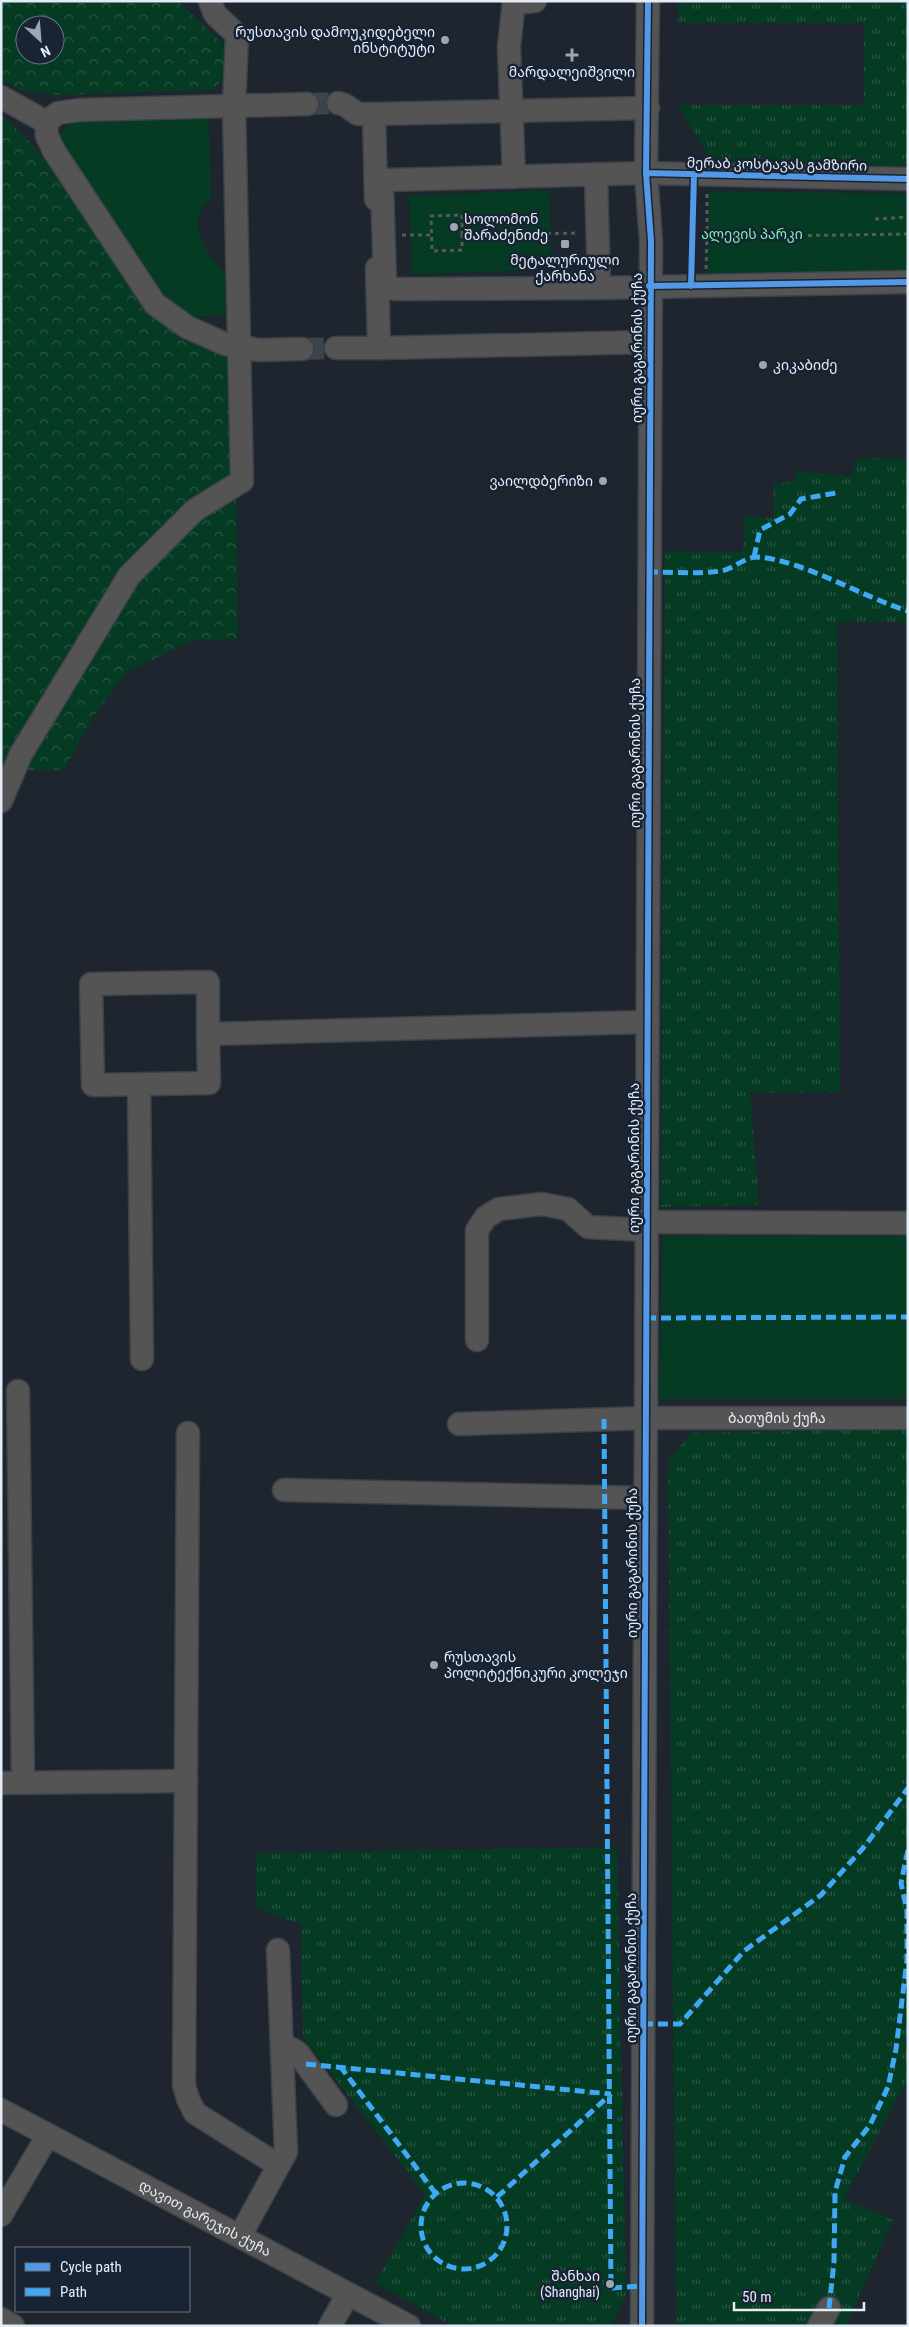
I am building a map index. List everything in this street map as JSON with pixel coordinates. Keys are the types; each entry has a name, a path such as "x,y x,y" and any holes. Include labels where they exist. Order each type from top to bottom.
{"street":[{"path":"1,801 21,754 129,576 195,510 242,481 234,106 237,35 215,14 210,1"},
{"name":"იური გაგარინის ქუჩა","path":"639,2323 647,1022 650,241 646,173 648,1"},
{"path":"514,177 509,47 521,2"},
{"path":"1,97 46,122"},
{"path":"338,103 345,105 358,114 648,108"},
{"path":"46,122 58,113 79,110 307,104"},
{"path":"374,114 379,348"},
{"path":"46,122 47,136 54,151 155,304 187,327 225,344 259,350 302,349"},
{"name":"მერაბ კოსტავას გამზირი","path":"384,235 382,186 384,181 646,173 908,179"},
{"path":"596,175 599,288"},
{"path":"384,235 385,280 389,288 397,289 599,288 908,282"},
{"path":"336,348 649,342"},
{"path":"208,982 208,1034 209,1083 93,1086 91,984 208,982"},
{"path":"208,1034 647,1022"},
{"path":"139,1084 142,1359"},
{"path":"477,1340 477,1230 486,1217 499,1210 542,1204 568,1209 588,1227 908,1223"},
{"path":"18,1391 10,1497 12,1783 186,1781"},
{"name":"ბათუმის ქუჩა","path":"459,1424 645,1418 908,1418"},
{"path":"188,1433 184,2085 195,2113 278,2165"},
{"path":"284,1490 645,1498"},
{"path":"240,2236 286,2152 278,1950"},
{"path":"282,2049 292,2049 298,2053 336,2104"},
{"name":"დავით გარეჯის ქუჩა","path":"1,2110 409,2326"},
{"path":"1,2215 48,2135"},
{"path":"330,2326 348,2294"},
{"path":"1,2319 13,2326"}],"path":[{"path":"706,286 707,174"},
{"path":"462,215 462,235 462,250 432,250 431,216 462,215"},
{"path":"875,219 908,217"},
{"path":"462,235 598,232"},
{"path":"706,237 908,234"},
{"path":"384,235 432,235"}],"green space":[{"path":"1,1 178,1 235,55 215,90 59,95 19,90 1,80"},
{"path":"678,1 908,1 908,166 727,165 708,156 678,105 864,105 864,23 678,23"},
{"path":"1,116 8,120 34,146 153,316 187,342 235,359 238,639 193,640 126,673 96,713 64,770 1,770"},
{"path":"90,117 209,118 211,199 204,206 198,221 204,245 225,275 226,315 200,317 177,315 161,300 61,145 59,137 65,128 80,119"},
{"path":"549,190 552,269 412,275 409,196"},
{"name":"ალევის პარკი","path":"708,191 908,194 908,271 707,279"},
{"path":"858,458 908,459 908,622 837,622 840,1092 750,1093 759,1205 661,1207 665,551 743,552 745,516 774,518 773,484 797,481 794,471 852,476"},
{"path":"663,1236 908,1236 908,1399 659,1399"},
{"path":"908,1429 908,2078 844,2199 893,2220 846,2326 676,2326 668,1461 691,1433"},
{"path":"617,1847 626,2296 614,2321 609,2326 453,2326 375,2283 425,2195 303,2037 301,1924 256,1908 256,1853"}],"tunnel":[{"path":"307,104 338,103"},
{"path":"302,349 336,348"}],"marked path":[{"path":"754,557 760,530 790,514 801,499 836,493"},
{"path":"648,572 694,573 721,571 757,557 794,565 908,611"},
{"path":"646,1318 908,1317"},
{"path":"604,1419 611,2288 642,2286"},
{"path":"643,2024 680,2024 744,1951 821,1895 864,1847 908,1788"},
{"path":"829,2308 834,2262 835,2192 845,2157 870,2125 888,2087 896,2049 907,1960 907,1911 901,1883 908,1850"},
{"path":"306,2064 611,2094"},
{"path":"340,2066 436,2194"},
{"path":"497,2197 611,2094"},
{"path":"464,2183 480,2186 488,2190 500,2202 504,2210 507,2226 504,2242 500,2250 488,2262 480,2266 464,2269 448,2266 440,2262 428,2250 424,2242 421,2226 424,2210 428,2202 440,2190 448,2186 464,2183"}],"cycle path":[{"path":"642,2326 651,241 646,173 648,1"},
{"path":"646,173 908,179"},
{"path":"691,286 694,174"},
{"path":"649,286 908,282"}],"place":[{"name":"რუსთავის დამოუკიდებელი ინსტიტუტი","path":"445,40"},
{"name":"მარდალეიშვილი","path":"572,55"},
{"name":"სოლომონ შარაძენიძე","path":"454,227"},
{"name":"მეტალურიული ქარხანა","path":"565,244"},
{"name":"კიკაბიძე","path":"763,365"},
{"name":"ვაილდბერიზი","path":"603,481"},
{"name":"რუსთავის პოლიტექნიკური კოლეჯი","path":"434,1665"},
{"name":"შანხაი (Shanghai)","path":"610,2284"}]}
